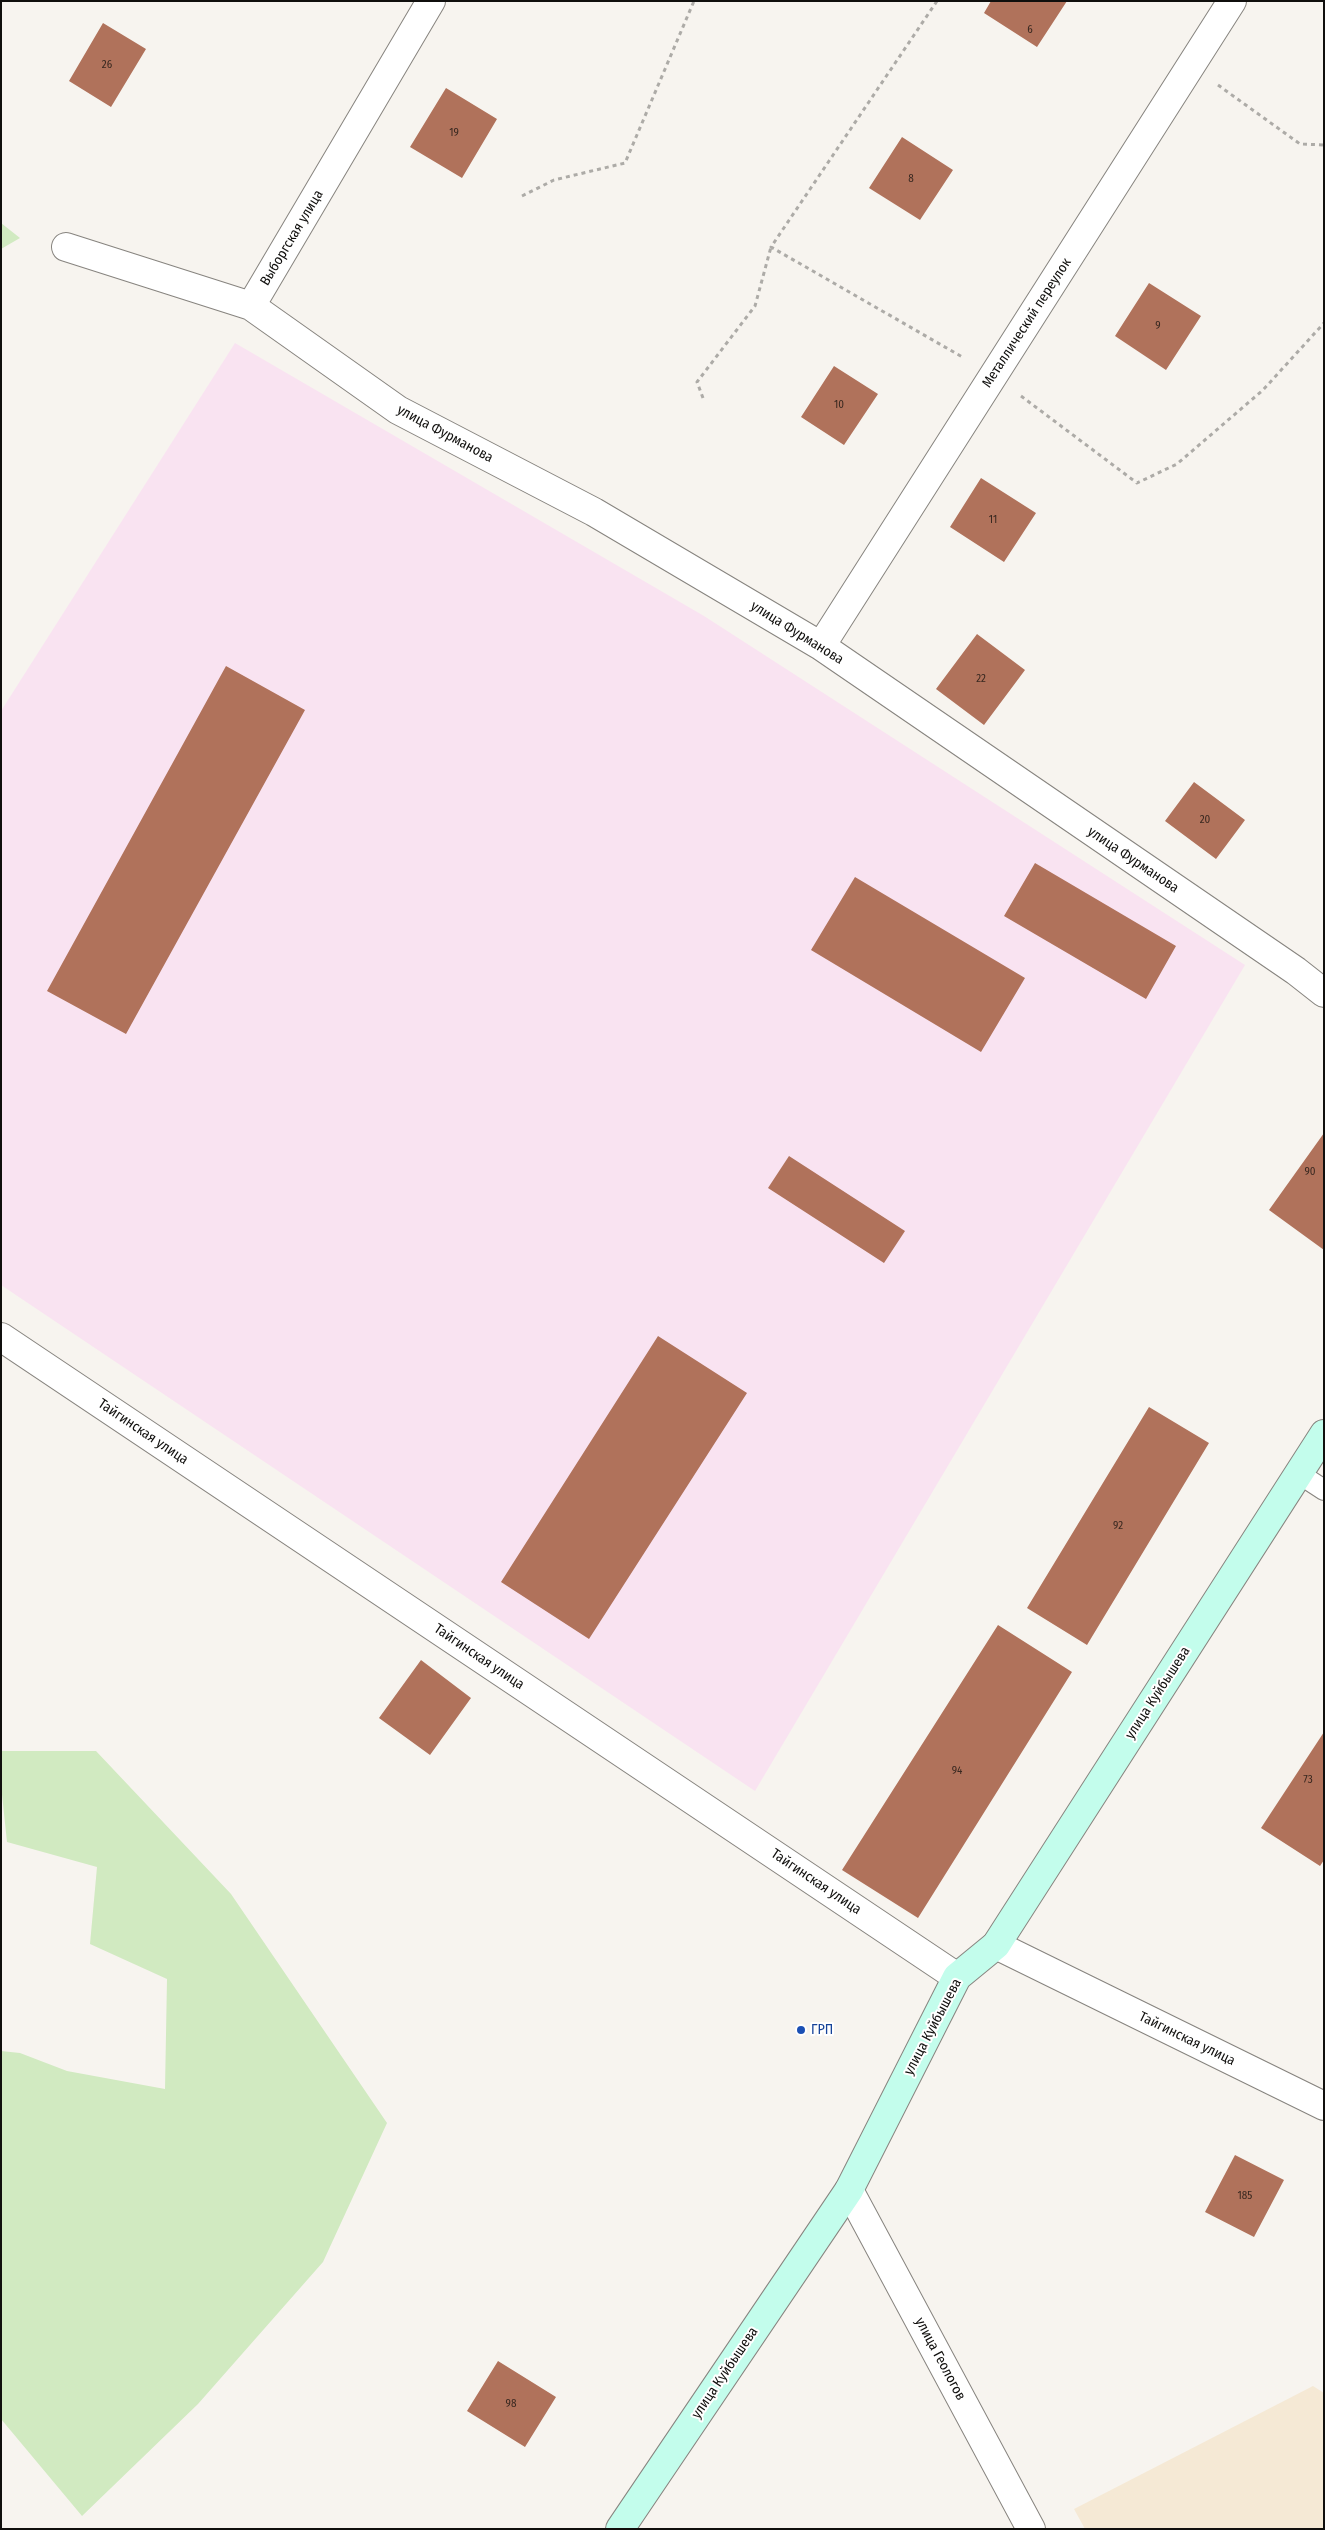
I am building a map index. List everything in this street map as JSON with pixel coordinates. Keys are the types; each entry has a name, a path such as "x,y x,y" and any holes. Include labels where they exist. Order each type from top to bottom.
{"street":[{"name":"Выборгская улица","path":"251,306 431,1"},
{"name":"Металлический переулок","path":"821,646 1232,1"},
{"path":"66,247 251,306"},
{"name":"улица Фурманова","path":"251,306 398,410 594,512 821,646 1296,971 1324,993"},
{"name":"Тайгинская улица","path":"1,1337 957,1977"},
{"name":"улица Куйбышева","path":"620,2529 849,2190 957,1977 996,1945 1324,1434"},
{"name":"Тайгинская улица","path":"996,1945 1324,2106"},
{"name":"улица Геологов","path":"849,2190 1031,2529"}],"lane":[{"path":"1298,1473 1324,1490"}],"path":[{"path":"522,196 554,180 625,163 694,1"},
{"path":"703,398 697,382 755,306 771,247 938,1"},
{"path":"1191,66 1300,144 1324,145"},
{"path":"771,247 994,375 1137,483 1177,464 1263,390 1324,323"}],"shaded area":[{"path":"235,343 704,616 1245,965 755,1791 1,1285 1,711"},
{"path":"1313,2386 1324,2393 1324,2529 1085,2529 1074,2509"}],"green space":[{"path":"1,223 20,238 1,249"},
{"path":"1,1751 96,1751 231,1894 387,2123 323,2262 198,2404 82,2516 1,2419 1,2051 20,2053 67,2071 165,2089 167,1979 90,1944 97,1867 7,1842 1,1785"}],"building":[{"path":"991,1 1067,1 1037,47 984,13"},
{"path":"103,23 146,49 111,107 69,81"},
{"path":"446,88 497,119 462,178 410,147"},
{"path":"902,137 953,170 920,220 869,188"},
{"path":"1149,283 1201,316 1166,370 1115,336"},
{"path":"834,366 878,394 844,445 801,417"},
{"path":"981,478 1036,513 1004,562 950,527"},
{"path":"977,634 1025,670 984,725 936,689"},
{"path":"226,666 305,710 126,1034 47,991"},
{"path":"1194,782 1245,820 1216,859 1165,821"},
{"path":"1035,863 1176,946 1146,999 1004,916"},
{"path":"855,877 1025,978 981,1052 811,950"},
{"path":"1324,1133 1324,1250 1269,1210"},
{"path":"789,1156 905,1231 884,1263 768,1188"},
{"path":"658,1336 747,1393 589,1639 501,1582"},
{"path":"1149,1407 1209,1443 1087,1645 1027,1608"},
{"path":"998,1625 1072,1672 918,1918 842,1870"},
{"path":"421,1660 471,1698 430,1755 379,1718"},
{"path":"1324,1732 1324,1860 1320,1866 1261,1828"},
{"path":"1235,2155 1284,2180 1254,2237 1205,2212"},
{"path":"498,2361 556,2397 525,2447 467,2411"}],"place":[{"name":"ГРП","path":"801,2030"}]}
